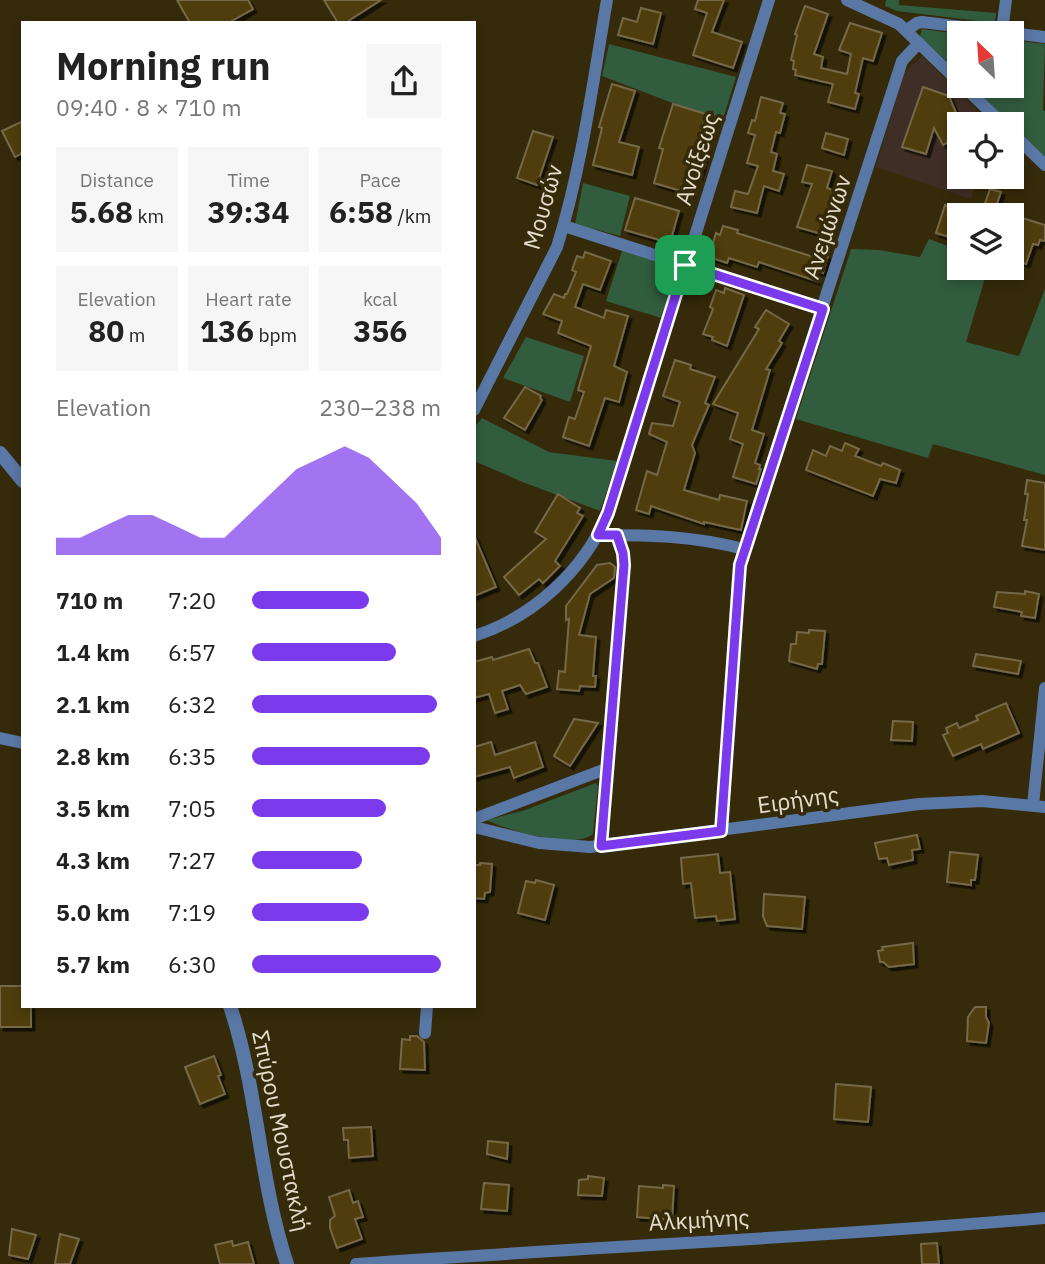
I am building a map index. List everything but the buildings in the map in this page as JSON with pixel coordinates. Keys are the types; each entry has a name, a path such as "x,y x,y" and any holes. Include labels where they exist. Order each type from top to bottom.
{"street":[{"name":"Μουσών","path":"476,406 554,254 564,226 607,0"},
{"name":"Ανοίξεως","path":"476,635 502,626 536,604 570,572 598,535 608,513 769,0"},
{"path":"847,0 893,20 907,30 947,70"},
{"path":"1003,21 1006,0"},
{"path":"907,30 922,22 947,25"},
{"path":"1024,34 1045,37"},
{"name":"Ανεμώνων","path":"721,831 738,578 744,549 902,61 919,43"},
{"path":"976,98 990,112"},
{"path":"1024,145 1045,165"},
{"path":"564,226 823,309"},
{"path":"0,453 21,479"},
{"path":"598,535 642,534 695,538 744,549"},
{"path":"601,846 624,565 617,535"},
{"path":"1039,806 1045,688"},
{"path":"0,738 21,743"},
{"path":"476,818 608,768"},
{"name":"Ειρήνης","path":"476,827 539,843 601,846 919,804 982,801 1039,806"},
{"name":"Σπύρου Μουστακλή","path":"231,1008 242,1053 270,1206 288,1264"},
{"path":"425,1033 427,1008"},
{"name":"Αλκμήνης","path":"356,1264 545,1250 947,1227 1045,1218"}],"shaded area":[{"path":"922,56 947,81 947,98 965,98 979,112 947,112 947,189 974,189 971,199 876,167 903,74"}],"green space":[{"path":"886,0 899,0 899,5 996,13 995,21 979,21 897,11 885,6"},
{"path":"922,29 947,32 947,62 920,36"},
{"path":"1024,41 1045,44 1045,157 1024,137 1024,112 999,112 984,98 1024,98"},
{"path":"609,44 736,77 722,122 602,76"},
{"path":"583,183 630,196 620,236 575,224"},
{"path":"929,239 947,246 947,280 984,280 966,342 1019,356 1045,289 1045,475 933,444 928,458 796,419 851,249 879,250 920,257"},
{"path":"622,251 677,268 661,318 606,301"},
{"path":"526,337 584,356 570,402 503,378"},
{"path":"482,418 549,452 617,461 600,511 476,462 476,426"},
{"path":"596,783 598,786 593,834 584,838 557,840 510,829 487,820 525,810"}],"route":[{"path":"685,265 823,309 740,565 721,831 601,846 624,565 617,535 598,535 608,513 685,265"}]}
